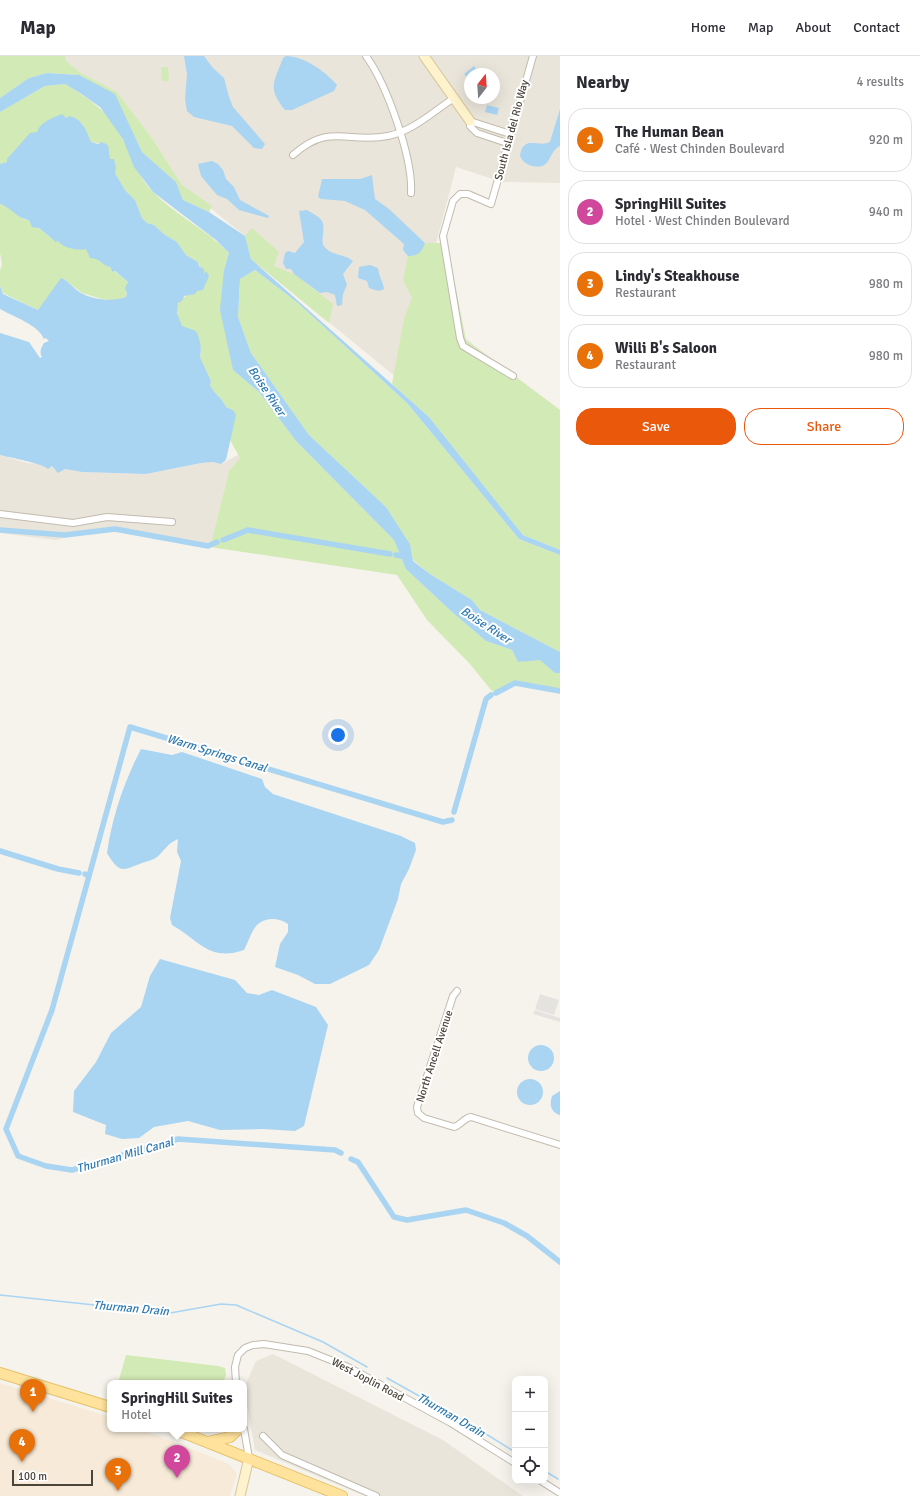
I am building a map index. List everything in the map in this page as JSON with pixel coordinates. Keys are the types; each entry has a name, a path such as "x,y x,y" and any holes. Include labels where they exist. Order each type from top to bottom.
{"main road":[{"path":"0,1373 107,1406"},
{"path":"182,1432 342,1496"},
{"path":"208,1442 230,1437 235,1432"}],"street":[{"path":"366,56 376,73 400,132 411,173 411,193"},
{"path":"424,56 470,121 470,126 476,133 508,143"},
{"name":"South Isla del Rio Way","path":"513,376 463,346 460,338 443,236 453,201 460,194 468,194 491,204 533,56"},
{"path":"293,155 313,140 324,137 377,138 400,132 454,98"},
{"path":"470,121 510,134"},
{"path":"0,514 72,523 107,517 172,522"},
{"name":"North Ancell Avenue","path":"457,991 453,996 417,1107 418,1113 424,1118 454,1127 464,1119 471,1117 560,1145"},
{"name":"West Joplin Road","path":"236,1380 235,1367 238,1355 245,1348 253,1345 264,1344 308,1351 348,1367 451,1422 512,1461"},
{"path":"240,1496 249,1458 245,1432"},
{"path":"263,1436 282,1455 376,1496"},
{"path":"546,1484 559,1491"}],"shaded area":[{"path":"59,56 560,56 560,183 502,182 456,167 436,244 466,339 560,410 396,377 251,259 245,236 182,185 152,138 117,92 81,73"},
{"path":"0,455 27,463 41,464 48,469 52,466 56,471 65,469 82,472 146,474 201,463 213,462 221,464 238,455 241,457 229,471 210,547 105,529 55,540 0,533"},
{"path":"540,994 559,1000 554,1015 535,1009"},
{"path":"535,1010 560,1018 560,1022 533,1014"},
{"path":"273,1354 443,1440 523,1496 365,1496 255,1450 247,1405 247,1381 256,1361"},
{"path":"0,1383 107,1416 107,1432 148,1432 229,1464 237,1474 230,1496 0,1496"}],"green space":[{"path":"0,56 65,56 66,61 81,73 117,92 152,138 182,185 212,206 209,212 183,200 176,182 142,152 114,94 79,75 47,73 29,78 0,98"},
{"path":"161,67 168,67 169,81 162,81"},
{"path":"65,84 91,101 112,121 123,139 143,180 153,192 171,208 220,244 229,253 224,270 233,370 259,392 296,441 394,540 406,569 486,641 512,650 518,662 540,659 555,673 560,673 560,691 515,683 496,693 491,690 470,664 427,620 397,575 210,547 229,471 240,458 230,440 233,410 226,407 210,385 211,381 200,357 201,352 196,331 182,327 178,317 178,303 205,283 204,275 198,262 186,255 177,242 165,235 154,225 147,223 142,218 135,200 125,190 115,173 108,156 108,145 91,142 82,123 67,118 49,126 26,140 7,162 0,164 0,112 45,86"},
{"path":"0,204 9,207 24,220 29,220 51,238 86,249 128,282 126,297 117,301 102,299 82,293 64,279 38,310 3,293 0,286 0,271 2,264 0,253"},
{"path":"252,228 279,252 274,266 294,274 333,304 329,323 251,259 245,236"},
{"path":"425,243 447,243 466,340 560,410 560,550 523,535 429,417 392,384 404,319 412,298 403,280 408,256 419,253"},
{"path":"255,270 298,303 407,403 519,539 560,555 560,652 480,610 472,600 430,574 413,560 410,544 386,507 309,435 251,353 238,317 240,279"},
{"path":"126,1355 218,1366 225,1368 226,1375 224,1380 119,1380"}],"water":[{"path":"184,56 204,56 213,68 224,78 233,107 265,144 262,149 254,148 232,126 194,117 187,111 185,99 187,74"},
{"path":"286,56 300,59 321,70 337,85 334,91 292,110 285,110 276,96 274,85 283,58"},
{"name":"Boise River","path":"47,73 79,75 115,94 142,152 176,182 183,200 209,212 245,236 251,259 429,417 523,535 560,550 560,555 519,539 407,403 298,303 255,270 240,279 238,317 251,353 309,435 386,507 410,544 413,561 430,574 472,600 480,610 560,652 560,673 555,673 540,660 518,662 512,650 486,641 452,612 406,569 394,540 296,441 259,392 233,370 220,310 224,270 229,253 216,240 153,192 134,167 123,139 100,107 65,84 45,86 0,112 0,98 29,78"},
{"path":"487,105 499,108 497,115 485,112"},
{"path":"560,109 560,146 553,152 547,163 539,167 526,164 520,156 524,145 528,143 541,144 550,142"},
{"path":"62,114 66,118 70,116 78,120 86,130 91,142 98,144 102,142 108,145 110,159 114,159 116,168 115,173 125,190 135,200 142,218 147,223 154,225 165,235 177,242 186,255 198,262 199,266 204,269 204,274 206,271 209,276 203,290 197,291 195,294 184,296 182,301 178,303 177,313 182,326 196,331 200,340 200,357 211,381 210,385 226,407 233,410 236,415 226,460 221,464 213,462 201,463 146,474 82,472 65,469 58,473 52,466 48,469 33,463 0,455 0,333 29,342 40,358 42,357 41,348 44,343 49,341 46,338 44,339 37,329 25,321 0,309 0,286 3,294 38,310 61,278 81,293 98,299 121,299 126,297 127,293 125,288 128,282 99,260 90,258 86,249 79,250 63,245 58,241 56,242 39,228 32,227 29,220 22,218 0,204 0,164 7,162 7,159 30,133 37,132 44,123"},
{"path":"212,161 218,164 223,170 226,179 234,187 240,200 269,216 268,218 239,210 227,199 217,195 201,176 198,164"},
{"path":"372,175 375,199 389,209 425,243 421,251 417,254 408,256 403,250 404,244 365,210 345,201 321,199 318,197 322,179 360,179"},
{"path":"307,210 322,221 324,246 330,252 353,261 343,274 347,285 343,294 342,305 337,306 335,295 327,292 320,293 294,274 291,269 286,269 283,263 285,253 288,251 295,253 304,242 299,211"},
{"path":"370,265 378,268 384,289 379,291 369,288 367,281 358,278 359,267"},
{"path":"141,749 172,755 182,752 262,779 265,787 273,794 401,836 415,843 416,850 409,869 401,884 398,899 379,950 369,965 330,984 315,984 298,975 275,967 280,944 288,932 288,924 284,922 269,919 258,924 244,950 232,953 213,952 172,925 170,918 181,861 177,852 178,839 155,858 126,869 119,868 115,865 107,853 112,826 120,800 129,774"},
{"path":"160,959 235,980 247,993 259,995 272,990 316,1007 328,1025 304,1126 295,1131 263,1129 220,1130 188,1121 154,1127 139,1138 122,1139 105,1134 106,1125 73,1112 74,1091 96,1062 111,1033 141,1007 150,976"},
{"path":"541,1045 550,1049 554,1058 550,1067 541,1071 532,1067 528,1058 532,1049"},
{"path":"530,1079 539,1083 543,1092 539,1101 530,1105 521,1101 517,1092 521,1083"},
{"path":"560,1091 560,1115 553,1110 551,1102 552,1096"}],"waterway":[{"path":"0,530 65,535 115,529 208,546 217,542"},
{"path":"223,540 248,530 390,554"},
{"path":"396,555 407,557"},
{"name":"Warm Springs Canal","path":"496,693 515,683 560,691"},
{"name":"Warm Springs Canal","path":"454,812 486,699 491,695"},
{"name":"Warm Springs Canal","path":"89,876 130,727 443,822 452,820"},
{"name":"Thurman Mill Canal","path":"0,851 58,869 79,873"},
{"name":"Thurman Mill Canal","path":"85,874 89,876 52,1010 6,1129 18,1156 46,1166 72,1170 178,1139 335,1150 341,1153"},
{"name":"Thurman Mill Canal","path":"351,1159 358,1162 394,1217 407,1220 466,1210 504,1223 527,1236 560,1262"},
{"name":"Thurman Drain","path":"0,1295 170,1313 221,1304 236,1305 323,1342 367,1367"},
{"name":"Thurman Drain","path":"387,1378 473,1426 512,1450"},
{"name":"Thurman Drain","path":"548,1473 558,1479"}],"place":[{"name":"The Human Bean","path":"33,1412"},
{"name":"Willi B's Saloon","path":"22,1462"},
{"name":"SpringHill Suites","path":"177,1478"},
{"name":"Lindy's Steakhouse","path":"118,1491"}]}
